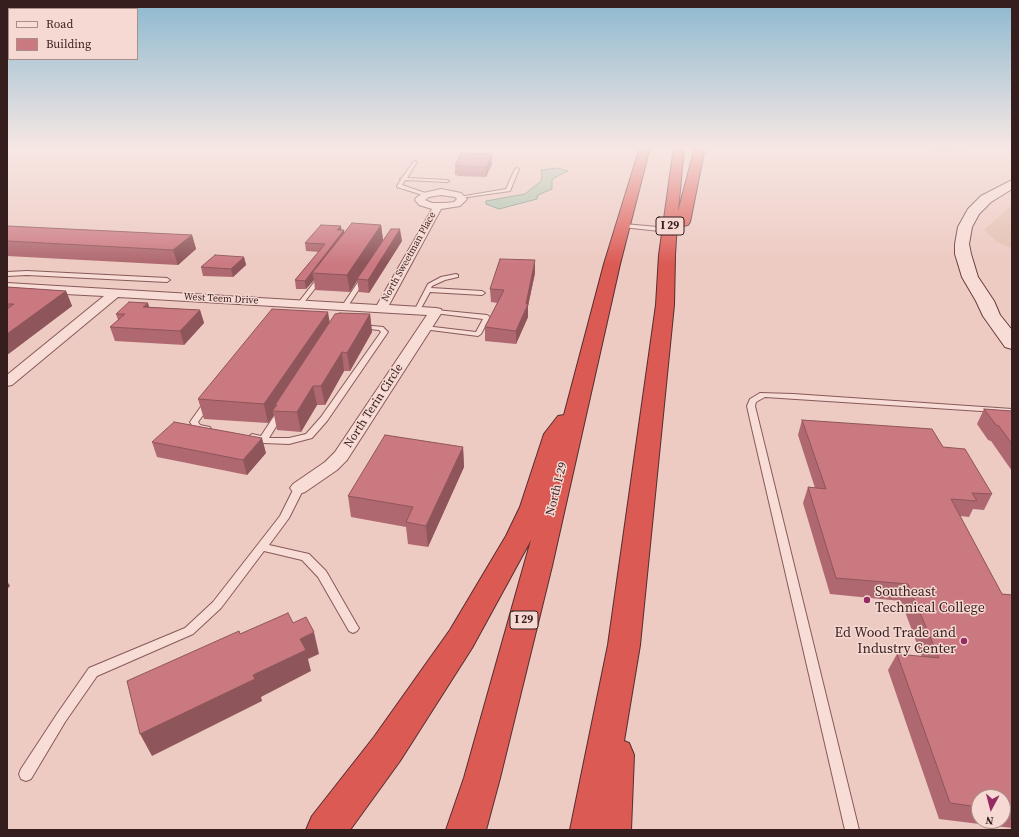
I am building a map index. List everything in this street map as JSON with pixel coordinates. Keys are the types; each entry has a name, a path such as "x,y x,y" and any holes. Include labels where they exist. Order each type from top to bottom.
{"highway":[{"path":"612,264 625,186"},
{"name":"North I-29","path":"466,830 482,778 538,566 612,264 635,186"},
{"name":"I 29","path":"590,830 624,645 664,305 669,230 674,186"},
{"path":"664,305 691,186"},
{"path":"326,830 387,749 461,639 519,537 533,507 555,434 576,409"},
{"path":"611,830 624,645"}],"street":[{"path":"1008,186 979,205 968,219 963,235 963,254 974,285 985,301 992,316 1012,343"},
{"name":"North Sweetman Place","path":"447,192 461,197 462,199 457,204 438,206 422,203 421,198 426,195 447,192"},
{"name":"North Sweetman Place","path":"381,308 438,206"},
{"name":"West Teem Drive","path":"7,287 116,293 284,306 300,304 314,310 344,306 436,312"},
{"path":"7,382 116,293"},
{"path":"985,301 1012,325"},
{"name":"North Terin Circle","path":"299,488 331,466 341,456 436,312"}],"lane":[{"path":"400,186 401,188 426,195"},
{"path":"461,197 508,190 510,186"},
{"path":"624,226 669,230"},
{"path":"300,304 324,272"},
{"path":"7,274 26,273 167,280"},
{"path":"344,306 366,274"},
{"path":"417,310 427,290 436,281 456,276"},
{"path":"427,290 482,293"},
{"path":"425,328 478,334 487,317 436,312"},
{"path":"241,435 263,440 278,441 302,439 309,436 324,419 385,332 381,328 351,326"},
{"path":"212,430 198,427 194,422 215,394"},
{"path":"852,830 751,406 753,401 763,395 1012,411"},
{"path":"263,440 284,407"},
{"path":"26,774 61,718 93,672 189,631 217,605 284,518 299,488"},
{"path":"261,547 305,557 322,574 353,628"}],"shaded area":[{"path":"535,186 552,186 552,189 538,195 537,199 499,209 486,204 486,201 525,194"},
{"path":"1012,205 1012,248 997,242 984,230"}],"building":[{"path":"352,223 381,225 347,275 312,273"},
{"path":"321,225 341,226 337,230 344,230 305,281 295,280 325,244 305,243"},
{"path":"7,226 192,235 173,250 7,241"},
{"path":"391,229 400,229 368,280 357,279"},
{"path":"215,255 244,257 231,269 201,267"},
{"path":"500,259 535,260 526,304 528,304 516,331 485,327 504,290 490,289"},
{"path":"7,287 66,291 7,334 7,309 14,304 7,304"},
{"path":"129,302 148,303 143,307 200,310 180,331 110,327 125,314 116,314"},
{"path":"272,309 328,312 264,404 198,399"},
{"path":"335,314 370,314 347,353 342,352 321,386 313,386 297,412 272,411"},
{"path":"984,409 1012,411 1012,444 999,426 996,425"},
{"name":"Ed Wood Trade and Industry Center","path":"802,420 932,429 943,447 965,449 992,494 972,493 977,501 951,499 1002,594 1012,595 1012,810 1011,789 971,789 971,806 950,803 897,654 939,658 908,584 836,578 808,487 826,489"},
{"path":"174,422 262,438 243,460 152,442"},
{"path":"385,435 463,447 426,526 406,522 413,507 348,496"},
{"path":"288,613 293,623 306,617 314,632 300,639 306,650 253,675 255,679 140,734 127,681 239,631 240,634"}],"place":[{"name":"Southeast Technical College","path":"867,600"},
{"name":"Ed Wood Trade and Industry Center","path":"964,641"}]}
